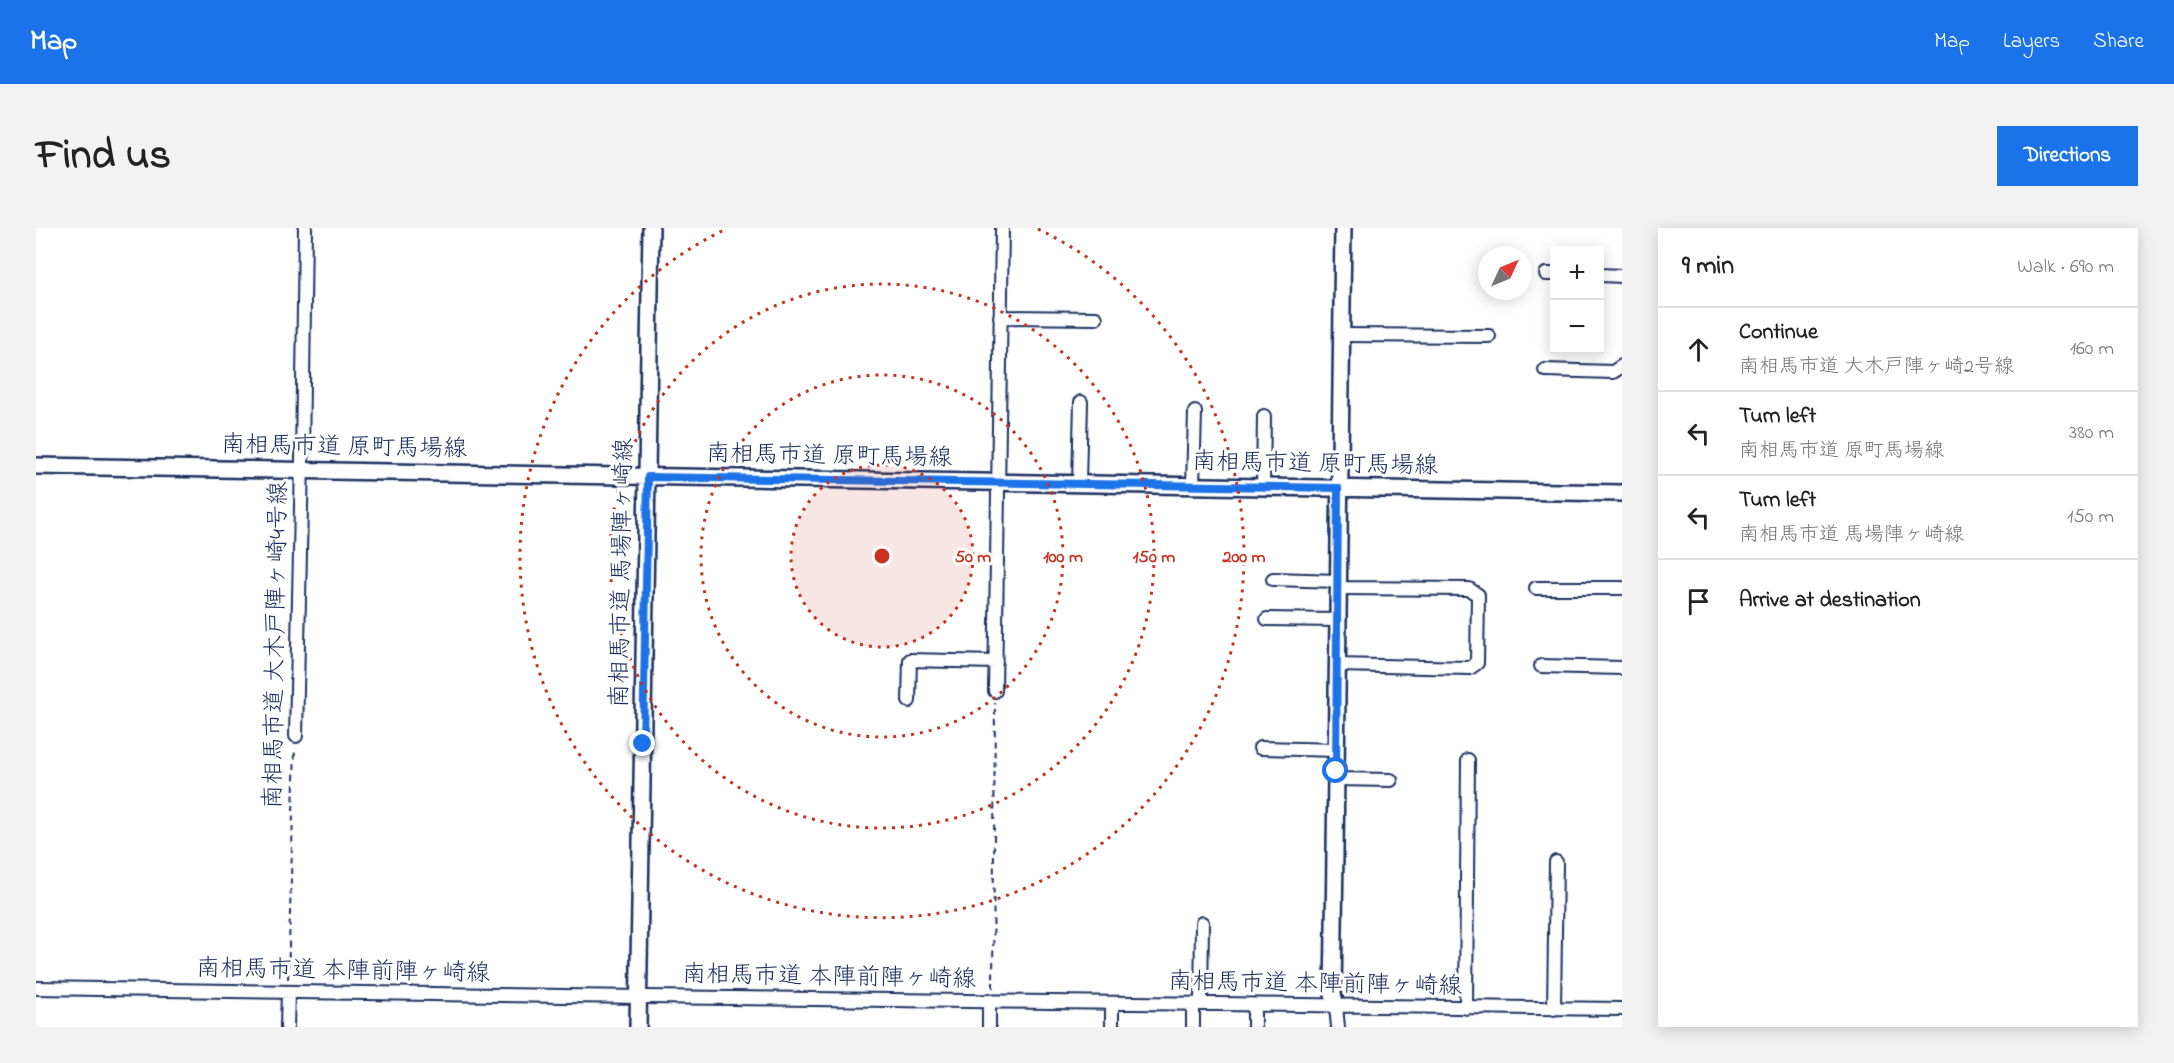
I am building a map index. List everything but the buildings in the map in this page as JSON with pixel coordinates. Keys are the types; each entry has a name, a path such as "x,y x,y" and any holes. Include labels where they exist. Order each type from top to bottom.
{"street":[{"name":"南相馬市道 大木戸陣ヶ崎4号線","path":"296,736 305,228"},
{"name":"南相馬市道 馬場陣ヶ崎線","path":"638,1027 651,228"},
{"path":"995,691 1002,228"},
{"path":"1338,1027 1333,994 1343,228"},
{"path":"1604,275 1622,276"},
{"path":"1000,317 1096,318"},
{"path":"1340,335 1489,336"},
{"path":"1545,370 1613,372 1622,366"},
{"path":"1079,483 1081,402"},
{"path":"1193,486 1195,412"},
{"path":"1263,487 1264,416"},
{"name":"南相馬市道 原町馬場線","path":"36,466 1622,493"},
{"path":"1273,579 1338,585 1469,589 1478,595 1477,663 1470,668 1337,665"},
{"path":"1536,588 1622,588"},
{"path":"1267,619 1337,620"},
{"path":"909,701 910,660 996,662"},
{"path":"1541,666 1622,668"},
{"path":"1260,748 1336,750"},
{"path":"1466,1008 1467,760"},
{"path":"1335,779 1391,780"},
{"path":"1554,1008 1556,862"},
{"path":"1193,1027 1197,1004 1202,923"},
{"name":"南相馬市道 本陣前陣ヶ崎線","path":"36,988 1622,1009"},
{"path":"287,1027 288,992"},
{"path":"989,1000 989,1027"},
{"path":"1112,1003 1112,1027"},
{"path":"1254,1005 1254,1027"}],"path":[{"path":"989,1000 993,993 995,691"},
{"name":"南相馬市道 大木戸陣ヶ崎4号線","path":"288,992 296,736"}],"route":[{"path":"643,744 648,477 1338,488 1336,771"}]}
